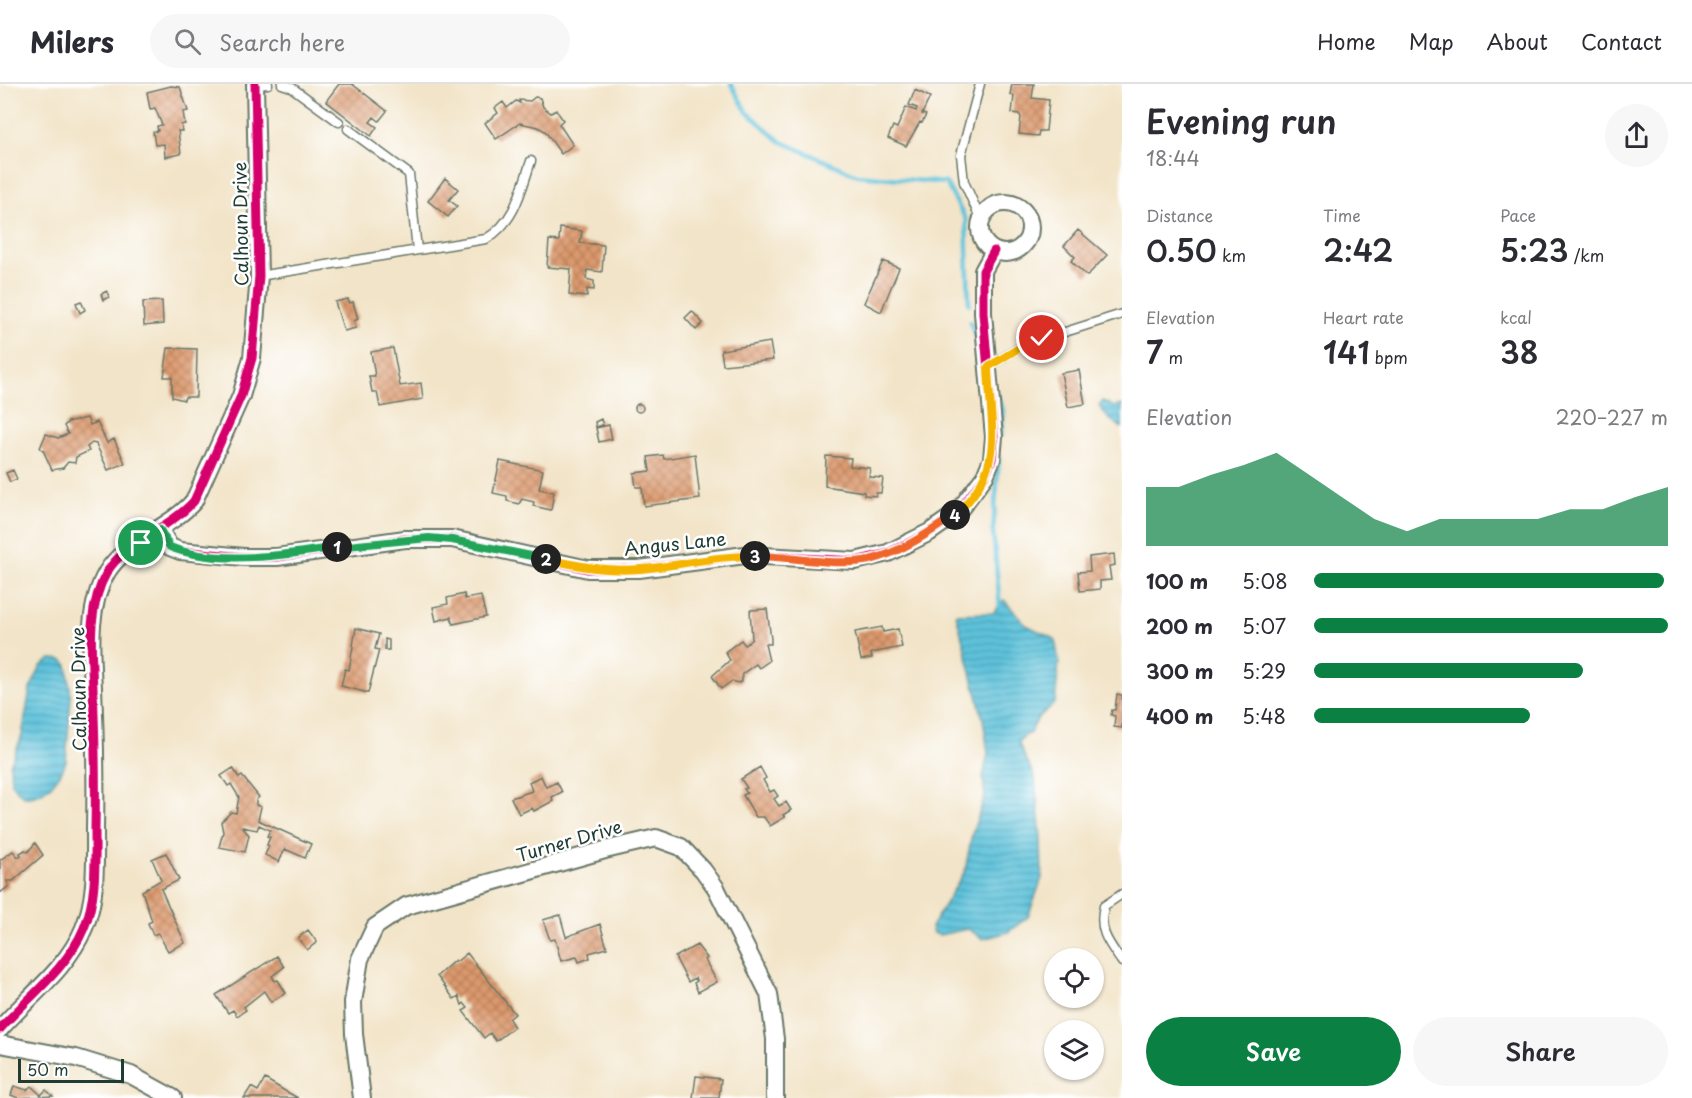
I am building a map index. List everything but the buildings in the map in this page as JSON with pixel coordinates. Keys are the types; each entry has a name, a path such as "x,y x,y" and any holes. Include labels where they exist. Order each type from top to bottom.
{"street":[{"name":"Calhoun Drive","path":"0,1029 28,1003 75,945 85,928 95,882 94,604 107,572 119,556 181,516 194,501 241,396 252,358 259,276 255,84"},
{"path":"1005,203 1021,208 1029,219 1029,239 1022,248 1010,254 994,251 982,238 981,220 986,212 996,205 1005,203"},
{"name":"Angus Lane","path":"160,530 170,547 180,551 244,556 277,556 370,542 429,538 472,543 588,569 639,569 745,555 855,561 871,559 930,532 957,513 985,476 992,459 994,437 983,313 983,271 994,251"},
{"name":"Turner Drive","path":"362,1098 353,1002 360,959 375,927 406,906 605,850 656,838 681,847 703,870 716,888 768,993 775,1039 775,1098"},
{"path":"0,1044 76,1058 120,1071 172,1098"}],"lane":[{"path":"255,84 268,84"},
{"path":"282,84 291,87 339,122"},
{"path":"980,84 961,155 964,182 981,220"},
{"path":"348,129 409,174 417,250"},
{"path":"259,276 486,239 513,214 531,161"},
{"path":"988,367 1024,345 1122,314"},
{"path":"1122,894 1104,906 1100,920 1102,933 1122,962"}],"water":[{"path":"1103,401 1114,407 1122,405 1122,428 1108,418 1099,405"},
{"path":"1004,600 1026,625 1055,639 1059,662 1055,703 1038,718 1030,733 1020,739 1019,744 1035,778 1042,878 1028,917 1008,932 983,939 968,929 939,935 933,933 931,927 965,871 972,834 985,796 983,777 988,753 983,719 956,614 993,613"},
{"path":"51,659 63,660 67,664 71,697 66,761 55,781 44,791 31,796 23,796 11,783 10,765 22,736 30,689 41,666"}],"waterway":[{"path":"731,84 747,112 780,141 857,175 946,183 966,220 969,304"},
{"path":"970,322 979,346"},
{"path":"997,394 1003,410 1001,435"},
{"path":"999,458 993,531 1000,608"}],"cycle path":[{"path":"0,1029 68,957 84,928 91,905 95,867 91,644 93,614 101,585 115,561 136,543 173,520 194,501 241,396 252,358 259,276 255,84"},
{"path":"160,530 170,547 180,551 244,557 277,557 405,539 452,539 588,569 639,569 745,555 855,561 888,553 930,532 957,513 985,476 992,459 994,437 983,313 983,271 994,251"}],"route":[{"path":"141,543 160,530 170,547 180,551 194,554 277,556 370,542 429,538 452,540 588,569 665,567 745,555 855,561 871,559 930,532 957,513 985,476 992,459 994,437 988,367 1024,345 1042,338"}]}
